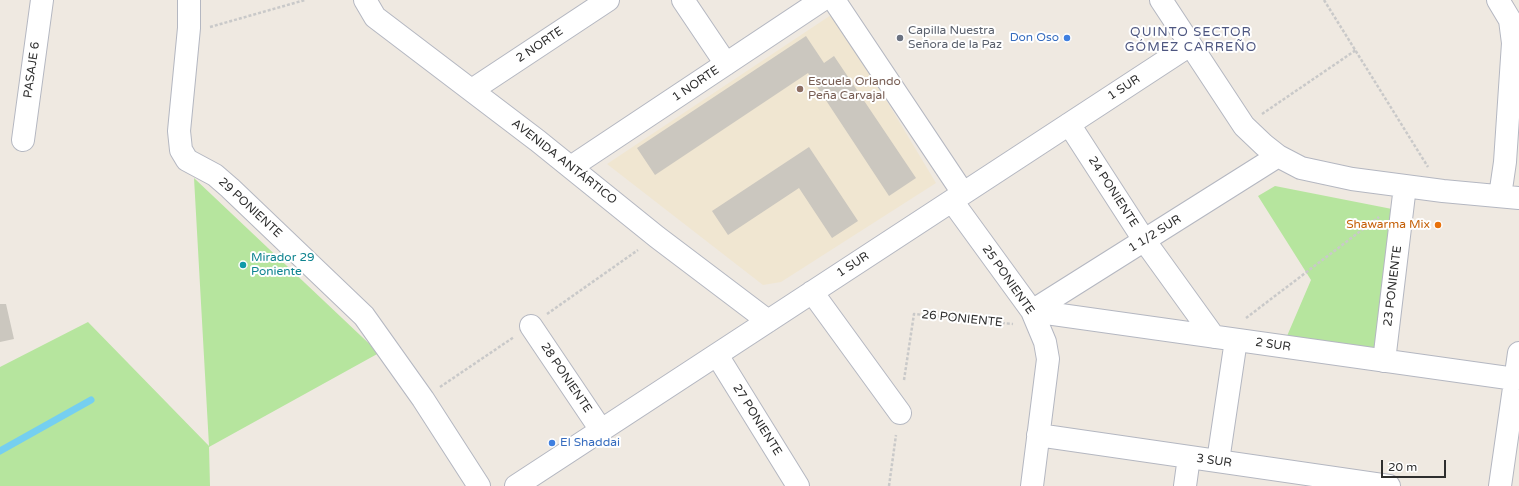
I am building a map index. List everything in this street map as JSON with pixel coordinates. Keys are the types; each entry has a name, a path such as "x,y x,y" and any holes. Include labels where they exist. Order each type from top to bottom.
{"street":[{"name":"PASAJE 6","path":"23,140 42,0"},
{"name":"29 PONIENTE","path":"189,0 189,28 179,131 182,150 187,160 215,175 364,316 423,399 479,486"},
{"name":"AVENIDA ANTÁRTICO","path":"365,0 375,17 472,90 571,167 657,237 768,321"},
{"path":"683,0 726,64"},
{"name":"1 NORTE","path":"571,167 822,0"},
{"name":"25 PONIENTE","path":"834,0 957,197 1036,319 1048,359 1032,486"},
{"path":"1161,0 1244,126 1278,156 1301,168 1405,192 1443,191 1510,197 1505,162 1513,43 1510,20 1498,0"},
{"name":"2 NORTE","path":"472,90 596,3"},
{"name":"1 SUR","path":"516,486 1190,45"},
{"name":"24 PONIENTE","path":"1069,124 1144,240 1223,338"},
{"name":"1 1/2 SUR","path":"1036,319 1144,240 1278,156"},
{"name":"23 PONIENTE","path":"1384,361 1405,192"},
{"path":"812,292 900,413"},
{"name":"2 SUR","path":"1036,319 1223,338 1515,379"},
{"name":"28 PONIENTE","path":"531,326 601,430"},
{"path":"1218,461 1223,338"},
{"path":"1500,486 1519,354"},
{"name":"27 PONIENTE","path":"717,355 798,486"},
{"name":"3 SUR","path":"1038,435 1366,484 1389,486"},
{"path":"1185,486 1189,457"}],"path":[{"path":"215,27 305,0"},
{"path":"1324,0 1443,191"},
{"path":"1244,126 1356,50"},
{"path":"1223,338 1405,192"},
{"name":"26 PONIENTE","path":"889,486 914,314 1036,319"}],"shaded area":[{"name":"Escuela Orlando Peña Carvajal","path":"834,13 936,183 781,282 763,285 607,164"}],"green space":[{"path":"194,178 379,353 209,447 210,486 0,486 0,367 88,322 209,446"},
{"path":"1275,186 1392,209 1374,350 1287,336 1311,280 1258,196"}],"building":[{"path":"806,36 824,63 834,56 916,178 889,196 808,73 655,175 637,148"},
{"path":"809,147 858,221 832,238 799,188 728,235 712,211"},
{"path":"0,304 6,304 14,339 0,342"}],"waterway":[{"path":"0,451 91,400"}],"place":[{"name":"Capilla Nuestra Señora de la Paz","path":"900,38"},
{"name":"Don Oso","path":"1067,38"},
{"name":"Escuela Orlando Peña Carvajal","path":"800,89"},
{"name":"Shawarma Mix","path":"1438,225"},
{"name":"Mirador 29 Poniente","path":"243,265"},
{"name":"El Shaddai","path":"552,443"}],"district":[{"name":"QUINTO SECTOR GÓMEZ CARREÑO","path":"1191,40"}]}
